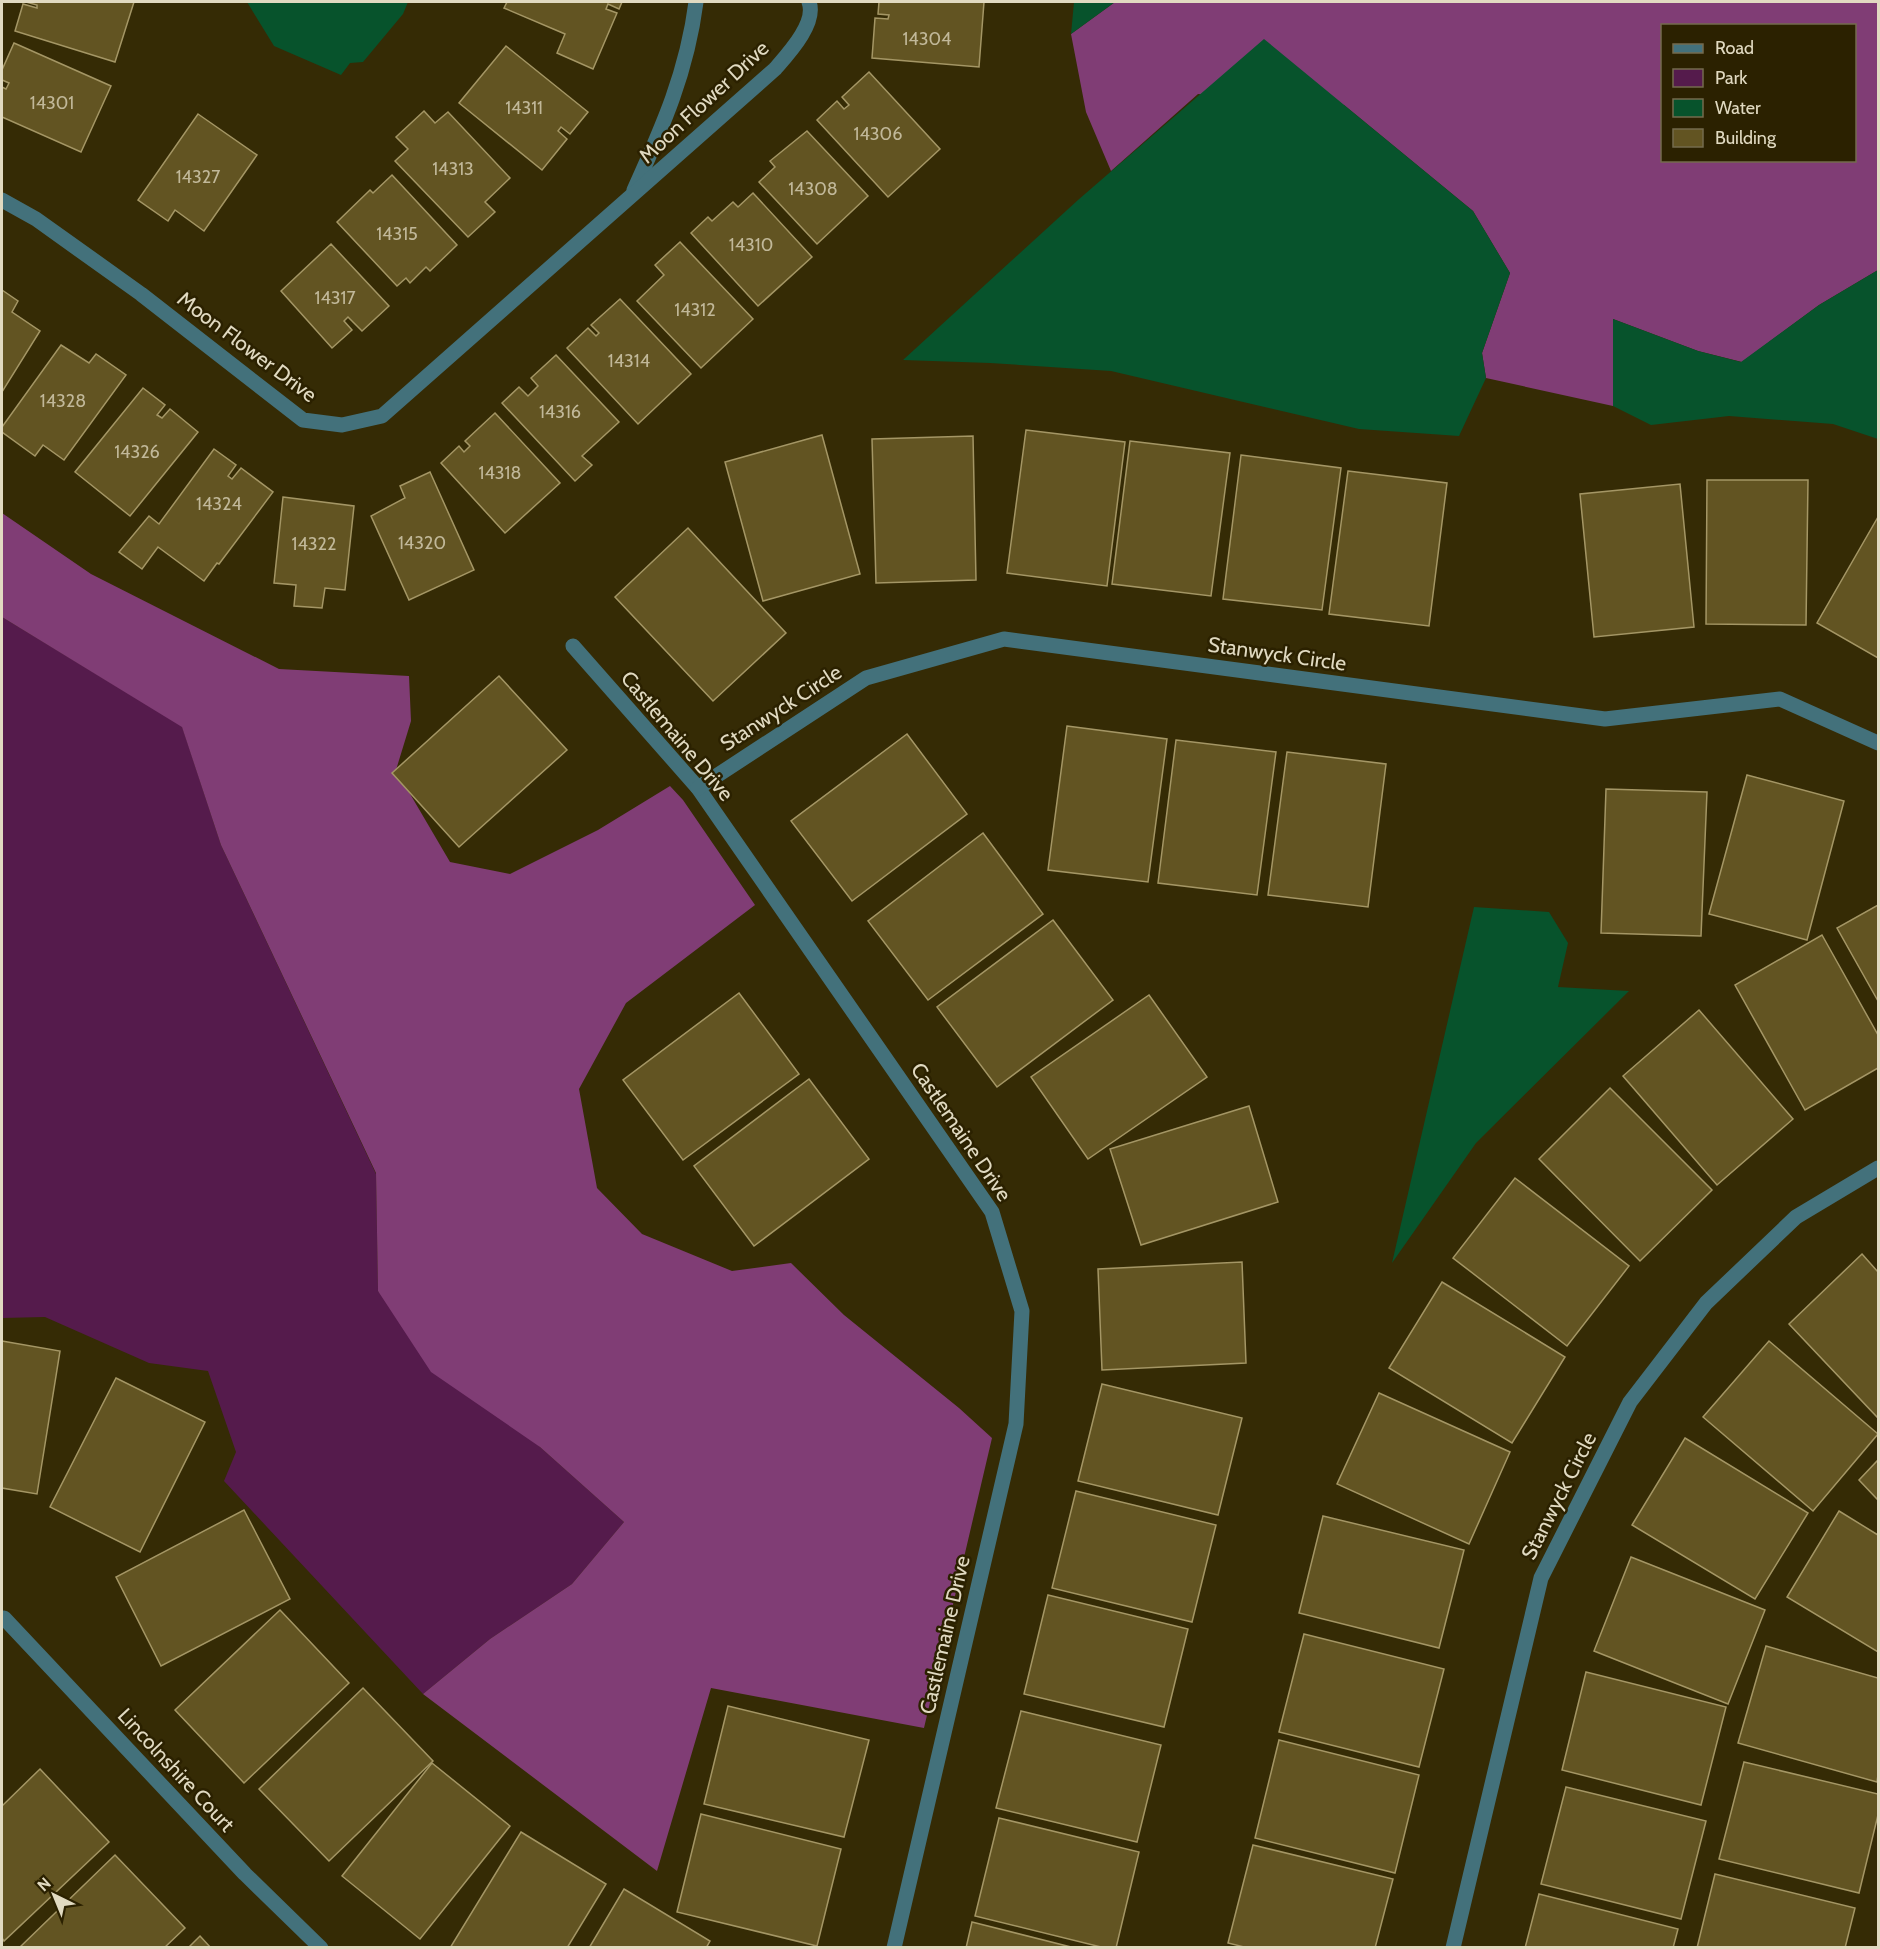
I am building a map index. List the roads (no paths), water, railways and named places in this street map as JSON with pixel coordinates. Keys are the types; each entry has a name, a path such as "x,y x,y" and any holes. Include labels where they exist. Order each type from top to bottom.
{"street":[{"name":"Moon Flower Drive","path":"632,196 680,81 692,34 696,2"},
{"name":"Moon Flower Drive","path":"2,200 36,219 141,294 303,420 342,425 382,416 775,69 802,36 811,7 809,2"},
{"name":"Stanwyck Circle","path":"698,788 866,678 1004,639 1605,719 1780,699 1878,743"},
{"name":"Castlemaine Drive","path":"573,646 698,788 992,1212 1022,1311 1016,1424 894,1947"},
{"name":"Stanwyck Circle","path":"1453,1947 1541,1578 1630,1402 1706,1303 1796,1216 1878,1168"},
{"name":"Lincolnshire Court","path":"4,1617 245,1874 321,1947"}],"water":[{"path":"247,2 408,2 403,14 363,62 350,63 341,75 274,46"},
{"path":"1074,2 1115,2 1071,34"},
{"path":"1264,39 1473,211 1510,273 1482,353 1486,378 1459,436 1359,429 1111,371 903,360 1078,200"},
{"path":"1878,270 1878,439 1833,424 1729,416 1651,425 1613,406 1613,319 1698,351 1741,362 1819,305"},
{"path":"1474,907 1549,912 1568,943 1558,987 1629,991 1476,1143 1392,1263"}]}
